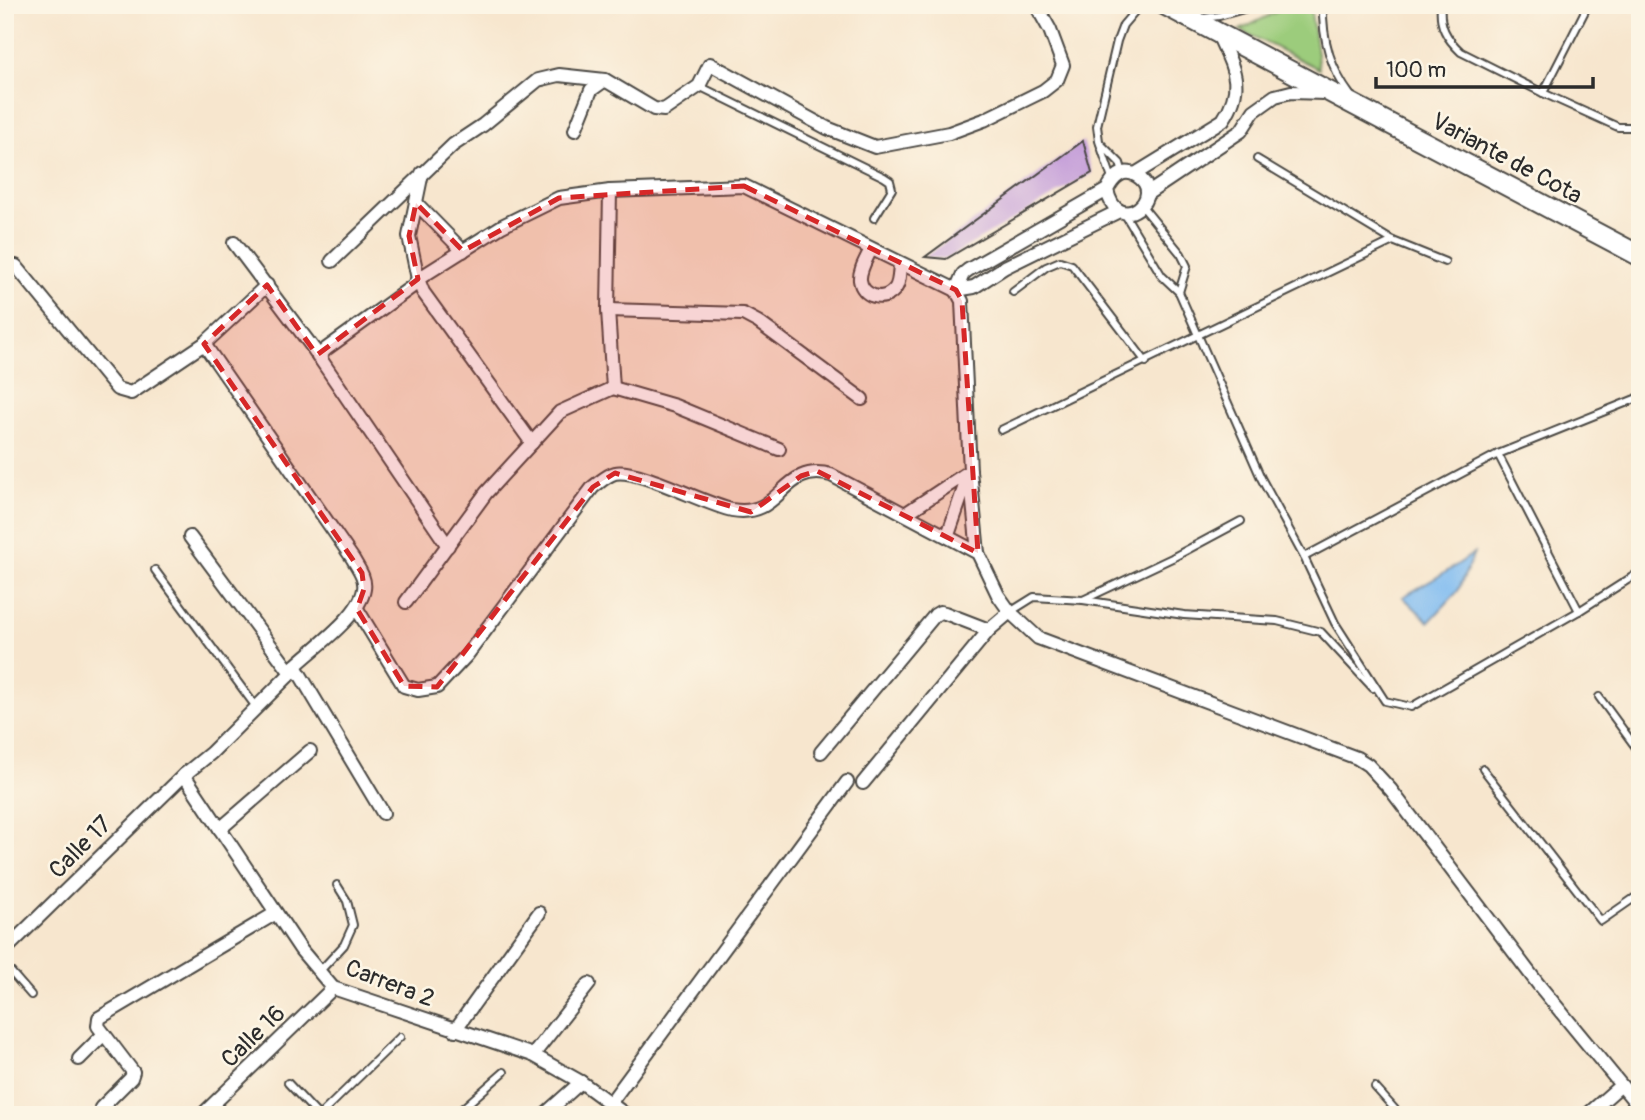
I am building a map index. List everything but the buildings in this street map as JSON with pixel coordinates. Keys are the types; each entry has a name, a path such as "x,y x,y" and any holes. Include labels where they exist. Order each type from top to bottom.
{"main road":[{"name":"Variante de Cota","path":"1164,5 1640,257"}],"street":[{"path":"332,261 453,145 483,125 538,80 559,75 605,80 654,109 664,110 698,86 710,64 827,128 876,147 949,133 984,120 1043,91 1057,80 1063,65 1060,53 1036,5"},
{"path":"956,290 963,274 968,270 1223,120 1237,91 1235,70 1218,34"},
{"path":"575,130 591,90 605,80"},
{"path":"318,357 418,279 502,226 559,198 610,191 744,186 956,290 974,287 1005,267 1122,212 1135,211 1145,200 1241,131 1254,111 1275,96 1291,92 1331,93"},
{"path":"422,173 409,236 423,292 532,443"},
{"path":"1119,179 1144,182 1145,200"},
{"path":"1119,179 1110,203 1122,212"},
{"path":"610,191 608,310 613,388"},
{"path":"416,202 463,251"},
{"path":"234,243 318,357 447,546"},
{"path":"871,249 860,280 864,290 873,296 884,297 893,291 898,281 900,264"},
{"path":"16,266 117,389 131,393 204,344 267,285"},
{"path":"956,290 962,301 970,471 978,553 998,595 1010,612 1038,638 1357,758 1368,765 1391,790 1538,984 1640,1108"},
{"path":"608,310 743,314 758,322 862,399"},
{"path":"204,344 362,573 364,589 357,609 404,686 418,690 437,687 467,655 593,488 615,473 642,477 730,510 751,512 773,502 781,491 801,476 817,471 852,484 978,553"},
{"path":"406,602 486,493 560,412 613,388 676,406 779,449"},
{"path":"905,513 970,471"},
{"path":"948,535 970,471"},
{"path":"190,537 293,669 383,813"},
{"name":"Calle 17","path":"5,950 357,609"},
{"path":"863,783 989,630 1010,612"},
{"path":"821,752 935,615 945,613 989,630"},
{"path":"220,829 310,751"},
{"name":"Carrera 2","path":"184,775 301,950 333,988 533,1055 581,1082 626,1115"},
{"path":"611,1102 847,782"},
{"path":"102,1115 101,1108 131,1078 133,1072 98,1026 99,1018 276,913"},
{"path":"455,1030 539,914"},
{"path":"533,1055 589,984"},
{"name":"Calle 16","path":"202,1115 333,988"},
{"path":"79,1059 104,1034"},
{"path":"544,1115 581,1082"},
{"path":"1587,1115 1620,1086"}],"lane":[{"path":"1119,179 1099,141 1097,127 1117,41 1123,25 1140,5"},
{"path":"1190,19 1219,16 1258,5"},
{"path":"1323,5 1326,42 1333,65 1343,87 1358,106"},
{"path":"1441,5 1443,28 1456,47 1542,93 1618,127 1635,127 1640,124"},
{"path":"1542,93 1588,5"},
{"path":"698,86 890,181 892,189 874,218"},
{"path":"1099,141 1119,163 1119,179"},
{"path":"1258,159 1393,241 1445,262"},
{"path":"1145,200 1187,266 1179,292"},
{"path":"1122,212 1162,276 1179,292 1261,478 1304,557 1335,623 1385,701"},
{"path":"1001,430 1393,241"},
{"path":"1013,292 1046,267 1060,261 1072,265 1146,362"},
{"path":"1304,557 1498,454 1640,397"},
{"path":"1498,454 1580,611"},
{"path":"1083,600 1172,558 1241,521"},
{"path":"155,570 256,707"},
{"path":"1010,612 1034,597 1083,600 1184,615 1277,621 1321,632 1385,701 1411,707 1580,611 1640,572"},
{"path":"1599,697 1640,753"},
{"path":"1483,769 1601,921 1640,894"},
{"path":"320,971 344,945 353,925 347,901 337,886"},
{"path":"5,965 32,995"},
{"path":"288,1083 319,1115 400,1037"},
{"path":"455,1115 504,1072"},
{"path":"1375,1087 1400,1115"}],"highlighted area":[{"path":"744,186 956,290 962,301 978,553 817,471 801,476 751,512 615,473 593,487 437,687 404,686 357,609 364,589 362,573 204,344 267,285 317,355 418,279 409,236 416,203 463,251 559,198"}],"green space":[{"path":"1290,5 1310,5 1319,69 1240,30"}],"water":[{"path":"1474,553 1458,591 1429,622 1403,597 1451,569"}]}
